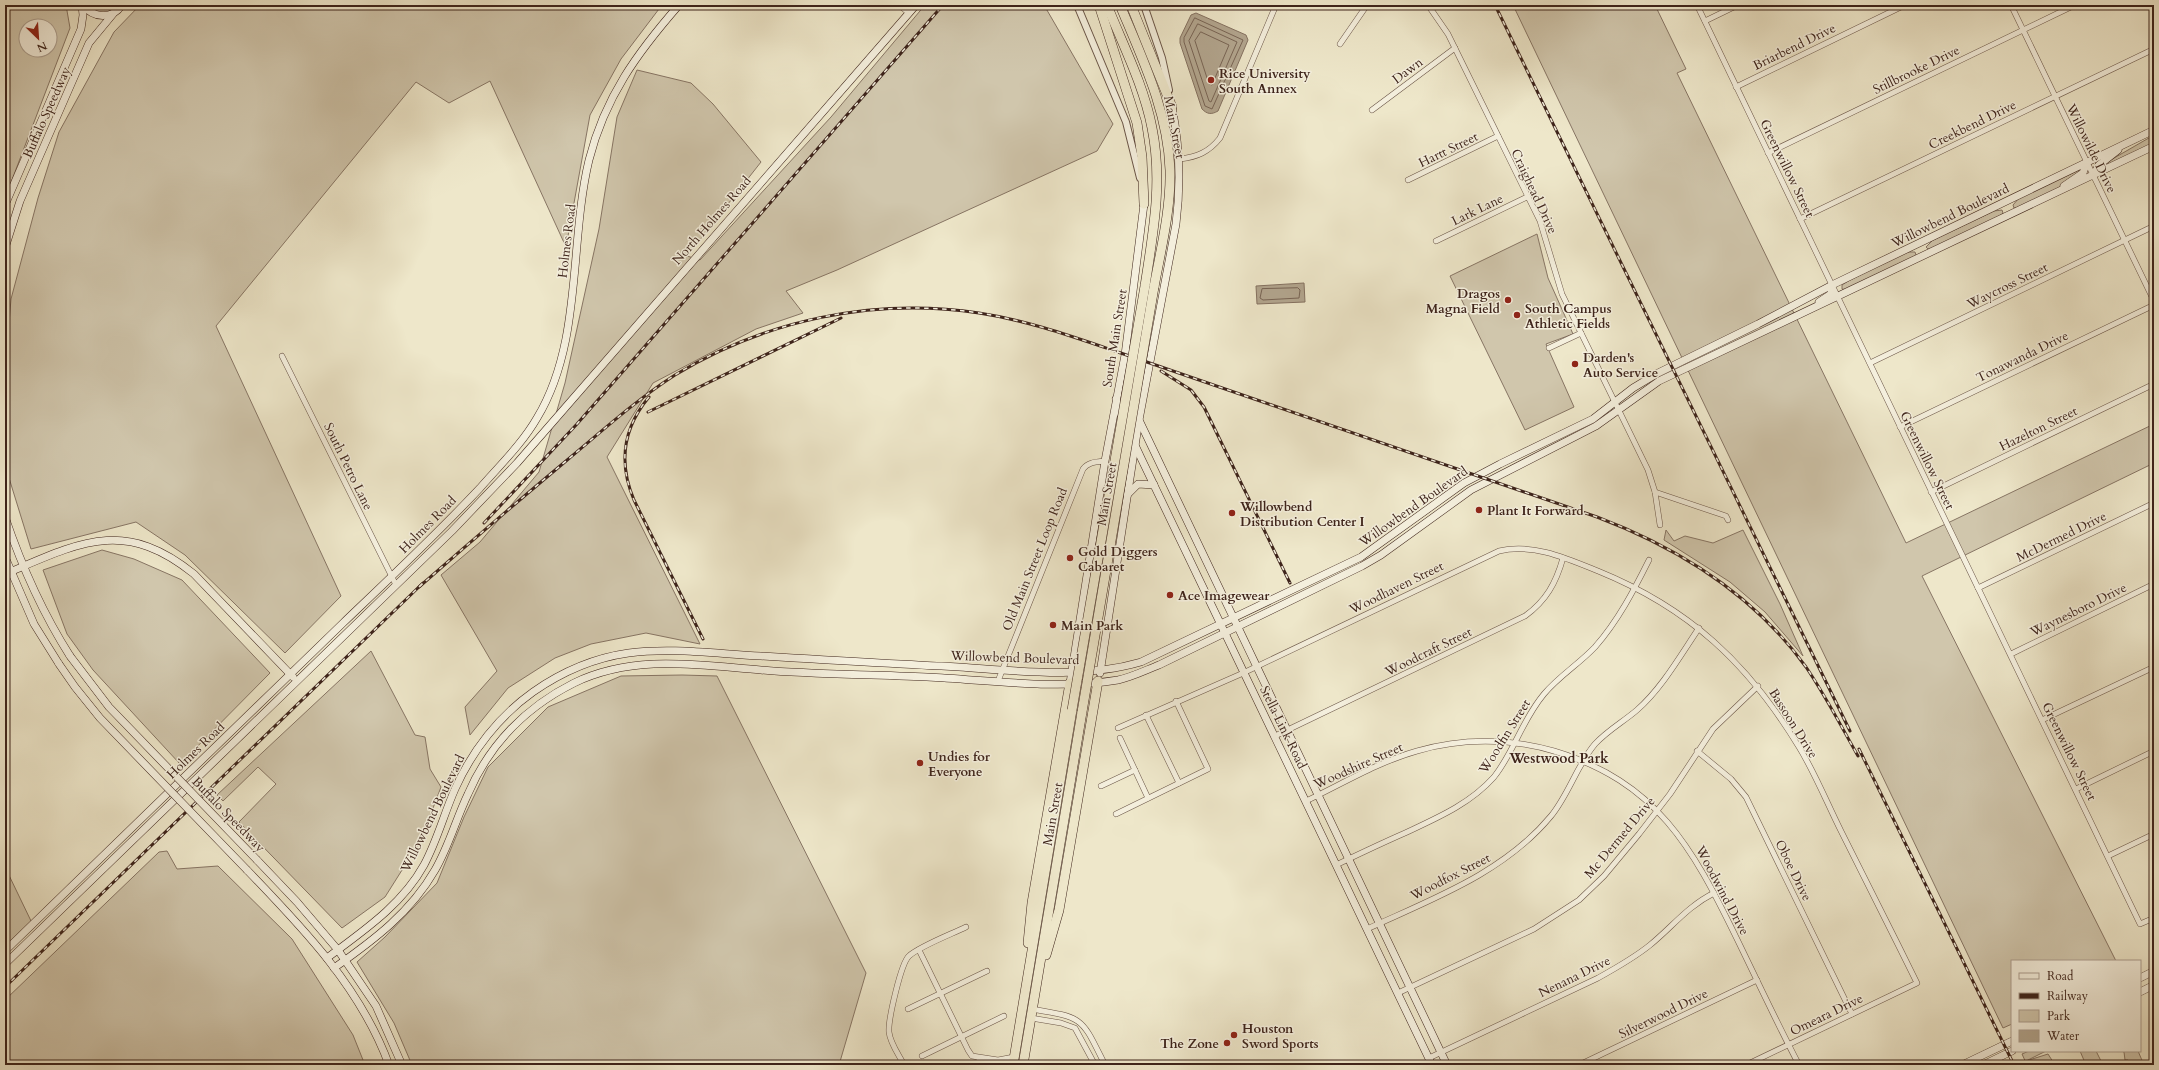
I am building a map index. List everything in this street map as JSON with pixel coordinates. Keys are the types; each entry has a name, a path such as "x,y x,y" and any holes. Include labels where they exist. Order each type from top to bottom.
{"highway":[{"path":"1099,5 1137,123 1142,157 1144,204"},
{"name":"Main Street","path":"1023,1065 1069,707 1156,219 1156,151 1152,127 1140,89 1107,5"},
{"name":"Main Street","path":"1013,1061 1034,996 1170,192 1168,146 1153,85 1120,5"},
{"path":"1131,5 1172,107"},
{"path":"1034,996 1059,910 1095,707 1098,681"},
{"path":"1069,707 1070,683"},
{"path":"1069,707 1072,700 1088,698 1095,707"}],"main road":[{"path":"83,5 92,14 99,16 113,14"},
{"name":"Buffalo Speedway","path":"5,205 81,29 83,5"},
{"name":"Buffalo Speedway","path":"5,248 20,201 89,43 122,5"},
{"name":"Holmes Road","path":"5,950 446,524 518,446 538,417 558,373 568,322 582,200 589,160 601,122 618,85 649,39 679,5"},
{"name":"North Holmes Road","path":"526,453 636,324 916,5"},
{"path":"1098,681 1101,671 1139,420 1176,224 1180,192 1180,159 1172,107"},
{"name":"Willowbend Boulevard","path":"327,958 366,929 401,896 424,866 447,813 455,789 473,756 493,729 533,693 567,672 583,665 619,654 669,649 862,663 926,665 1001,670 1101,671 1117,669 1155,656 1340,568 1379,545 1467,482 1583,424 1616,402 1633,388 1658,373 1758,324 1832,285 2154,130"},
{"path":"2094,176 2099,165 2129,142"},
{"name":"Willowbend Boulevard","path":"334,968 374,940 411,904 434,872 447,848 475,777 502,738 526,715 573,684 599,673 627,666 667,662 764,670 998,681 1070,683 1118,680 1159,665 1344,576 1381,554 1470,490 1609,419 1647,388 1659,381 1838,298 2154,146"},
{"path":"2046,198 2083,173 2087,162"},
{"path":"20,168 32,173"},
{"path":"2004,202 2011,215"},
{"name":"South Main Street","path":"1070,683 1105,462 1119,384 1139,253 1144,204"},
{"path":"1918,244 1924,257"},
{"path":"1802,314 1831,294 1832,285"},
{"path":"1758,324 1762,332"},
{"path":"1119,384 1145,388"},
{"name":"Stella Link Road","path":"1116,399 1120,413 1135,446 1432,1065"},
{"name":"Stella Link Road","path":"1139,420 1447,1065"},
{"path":"1583,424 1587,431"},
{"path":"1545,442 1549,450"},
{"name":"Holmes Road","path":"5,964 452,531 526,453"},
{"path":"1467,482 1470,490"},
{"path":"1128,494 1138,484 1154,485"},
{"path":"1171,521 1184,514"},
{"name":"Buffalo Speedway","path":"5,517 22,567 52,626 70,656 114,712 297,902 338,950 376,1006 402,1065"},
{"path":"10,572 70,547 89,542 111,539 132,541 154,548 176,560 194,574 297,681"},
{"name":"Buffalo Speedway","path":"5,557 10,572 34,624 59,664 80,693 110,728 288,912 327,958 364,1012 385,1055 388,1065"},
{"path":"1340,568 1344,576"},
{"path":"1076,645 1078,652 1083,656 1096,656 1104,647"},
{"path":"667,662 669,649"},
{"path":"762,656 764,670"},
{"path":"1155,656 1159,665"},
{"path":"861,675 862,663"},
{"path":"926,665 926,677"},
{"path":"567,672 573,684"},
{"path":"493,729 502,738"},
{"path":"447,813 458,818"},
{"path":"108,850 115,857"},
{"path":"401,896 411,904"},
{"path":"2141,978 2154,971"},
{"path":"2141,992 2154,985"},
{"path":"1962,1065 2011,1041"},
{"path":"385,1055 396,1051"},
{"path":"1983,1065 2011,1051"}],"street":[{"path":"899,5 909,13"},
{"name":"South Main Street","path":"1077,5 1126,122 1144,204"},
{"path":"1144,5 1162,58 1172,107"},
{"path":"1180,159 1202,154 1214,145 1220,138 1276,5"},
{"path":"1340,44 1367,5"},
{"name":"Craighead Drive","path":"1428,5 1438,17 1455,48 1544,230 1562,294 1648,470 1655,492 1660,525"},
{"name":"Greenwillow Street","path":"1697,5 2140,924 2154,918"},
{"path":"1705,21 1738,5"},
{"name":"Briarbend Drive","path":"1736,86 1905,5"},
{"name":"Willowilde Drive","path":"2011,5 2154,303"},
{"name":"Stillbrooke Drive","path":"1768,152 2074,5"},
{"name":"Dawn","path":"1372,110 1455,48"},
{"name":"Creekbend Drive","path":"1800,219 2154,49"},
{"name":"Hartt Street","path":"1408,180 1498,136"},
{"name":"Lark Lane","path":"1436,241 1528,197"},
{"name":"Waycross Street","path":"1870,363 2154,226"},
{"name":"Tonawanda Drive","path":"1900,427 2154,303"},
{"path":"1549,348 1581,333"},
{"name":"South Petro Lane","path":"282,356 396,585"},
{"name":"Hazelton Street","path":"1931,492 2154,384"},
{"name":"Old Main Street Loop Road","path":"998,681 1036,583 1041,576 1044,562 1083,469 1086,465 1093,462 1105,462"},
{"path":"1655,492 1726,516 1728,520"},
{"name":"McDermed Drive","path":"1978,588 2154,503"},
{"name":"Woodhaven Street","path":"1118,728 1176,701 1257,667 1498,551 1514,548 1530,549 1563,558"},
{"name":"Bassoon Drive","path":"1563,558 1635,587 1699,628 1716,642 1758,686 1800,748 1917,983"},
{"name":"Woodcraft Street","path":"1275,736 1525,616 1546,597 1554,585 1563,558"},
{"path":"1635,587 1649,560"},
{"name":"Waynesboro Drive","path":"2011,654 2154,584"},
{"name":"Woodfin Street","path":"1336,865 1462,804 1480,791 1494,776 1505,760 1524,723 1541,698 1601,639 1635,587"},
{"name":"Woodfox Street","path":"1367,930 1480,875 1511,855 1550,816 1569,789 1593,746 1608,730 1636,710 1656,690 1699,628"},
{"path":"2042,720 2154,667"},
{"name":"Mc Dermed Drive","path":"1398,993 1534,928 1565,910 1604,876 1657,810 1697,750 1725,716 1758,686"},
{"path":"1116,814 1208,769 1176,701"},
{"path":"1146,715 1179,783"},
{"path":"1120,738 1148,798"},
{"name":"Woodshire Street","path":"1306,801 1393,759 1417,751 1466,742 1513,743 1549,750 1584,762"},
{"name":"Oboe Drive","path":"1697,750 1731,779 1746,798 1852,1014"},
{"path":"2076,789 2154,751"},
{"name":"Woodwind Drive","path":"1584,762 1617,778 1657,810 1685,843 1714,893 1798,1065"},
{"path":"1101,786 1135,770"},
{"path":"2108,856 2154,834"},
{"name":"Nenana Drive","path":"1429,1058 1598,978 1622,965 1650,945 1689,908 1714,893"},
{"path":"904,1065 891,1039 889,1020 907,958 919,950 966,927"},
{"path":"919,950 961,1037 972,1056 1013,1061"},
{"path":"908,1009 987,971"},
{"name":"Silverwood Drive","path":"1579,1065 1757,980"},
{"name":"Omeara Drive","path":"1746,1065 1917,983"},
{"path":"1029,1010 1074,1017 1086,1028 1105,1065"},
{"path":"1029,1010 1070,1025 1079,1033 1095,1065"},
{"path":"922,1056 1004,1016"},
{"path":"1086,1046 1094,1042"},
{"path":"979,1058 979,1065 983,1065"},
{"path":"993,1059 993,1065"}],"green space":[{"path":"8,5 66,5 70,28 5,198 5,8"},
{"path":"140,5 662,5 621,59 590,115 566,247 490,81 449,103 416,82 216,326 341,596 285,653 185,555 136,522 31,549 5,465 5,372 11,299 38,198 59,132 114,32"},
{"path":"925,5 1044,5 1113,124 1097,151 837,270 786,291 803,313 756,329 653,383 607,457 700,644 646,633 591,644 555,658 508,688 470,735 465,707 497,671 441,575 480,542 539,472 565,383 599,229 617,117 637,70 691,83 713,104 761,162 687,256 700,260 831,117"},
{"path":"1513,5 1655,5 1686,69 1677,73 1906,543 2154,424 2154,463 1922,576 2115,960 2011,960 2011,1024 2003,1028"},
{"path":"2154,135 2154,143 2103,167 2102,165"},
{"path":"2081,169 2082,172 2050,194 2032,203 2014,208 2013,205 2019,198"},
{"path":"2002,210 2003,213 1995,220 1936,249 1928,249 1926,247 1933,240 1994,211"},
{"name":"South Campus Athletic Fields","path":"1537,234 1548,278 1573,334 1546,344 1574,407 1525,430 1450,276"},
{"path":"1907,252 1915,252 1916,255 1913,260 1847,290 1842,289 1842,285 1850,280"},
{"path":"1666,530 1674,541 1685,536 1713,543 1743,530 1780,604 1803,656 1765,612 1730,582 1664,540"},
{"path":"102,550 134,559 182,580 270,673 180,764 93,670 67,634 43,570"},
{"path":"371,651 415,735 425,737 430,769 441,787 421,840 385,897 342,928 239,822 276,784 258,767 223,801 217,795"},
{"path":"621,676 717,676 866,973 839,1065 412,1065 394,1023 357,962 385,937 437,883 464,817 488,767 548,707"},
{"path":"167,851 177,869 218,866 292,939 353,1035 365,1065 5,1065 5,1000 159,852"},
{"path":"5,867 32,923 5,949"},
{"path":"2027,1052 2044,1052 2026,1061 2048,1054 2055,1065 2027,1065 2022,1054"},
{"path":"2080,1052 2096,1052 2103,1065 2086,1065"},
{"path":"2124,1052 2138,1052 2144,1065 2129,1065 2128,1060 2125,1060"}],"water":[{"path":"1196,13 1246,35 1248,40 1218,111 1213,113 1207,113 1202,109 1180,43 1180,38 1191,15"},
{"path":"1304,283 1305,302 1257,304 1256,286"}],"railway":[{"path":"484,523 577,424 943,5"},
{"path":"1495,5 1850,731"},
{"path":"419,587 529,492 633,406 675,375 710,356 746,340 783,327 821,317 860,311 900,308 939,309 979,313 1030,324 1096,344 1597,517 1657,543 1713,577 1739,596 1785,641 1813,678 1858,756"},
{"path":"648,412 841,318"},
{"path":"1161,371 1191,390 1204,407 1290,583"},
{"path":"649,397 633,421 626,446 625,459 629,486 634,500 703,639"},
{"path":"5,987 423,583"},
{"path":"1859,749 2014,1065"}],"place":[{"name":"Rice University South Annex","path":"1211,80"},
{"name":"Dragos Magna Field","path":"1508,300"},
{"name":"South Campus Athletic Fields","path":"1517,315"},
{"name":"Darden's Auto Service","path":"1575,364"},
{"name":"Plant It Forward","path":"1479,510"},
{"name":"Willowbend Distribution Center I","path":"1232,513"},
{"name":"Gold Diggers Cabaret","path":"1070,558"},
{"name":"Ace Imagewear","path":"1170,595"},
{"name":"Main Park","path":"1053,625"},
{"name":"Undies for Everyone","path":"920,763"},
{"name":"Houston Sword Sports","path":"1234,1035"},
{"name":"The Zone","path":"1227,1043"}],"district":[{"name":"Westwood Park","path":"1559,758"}]}
